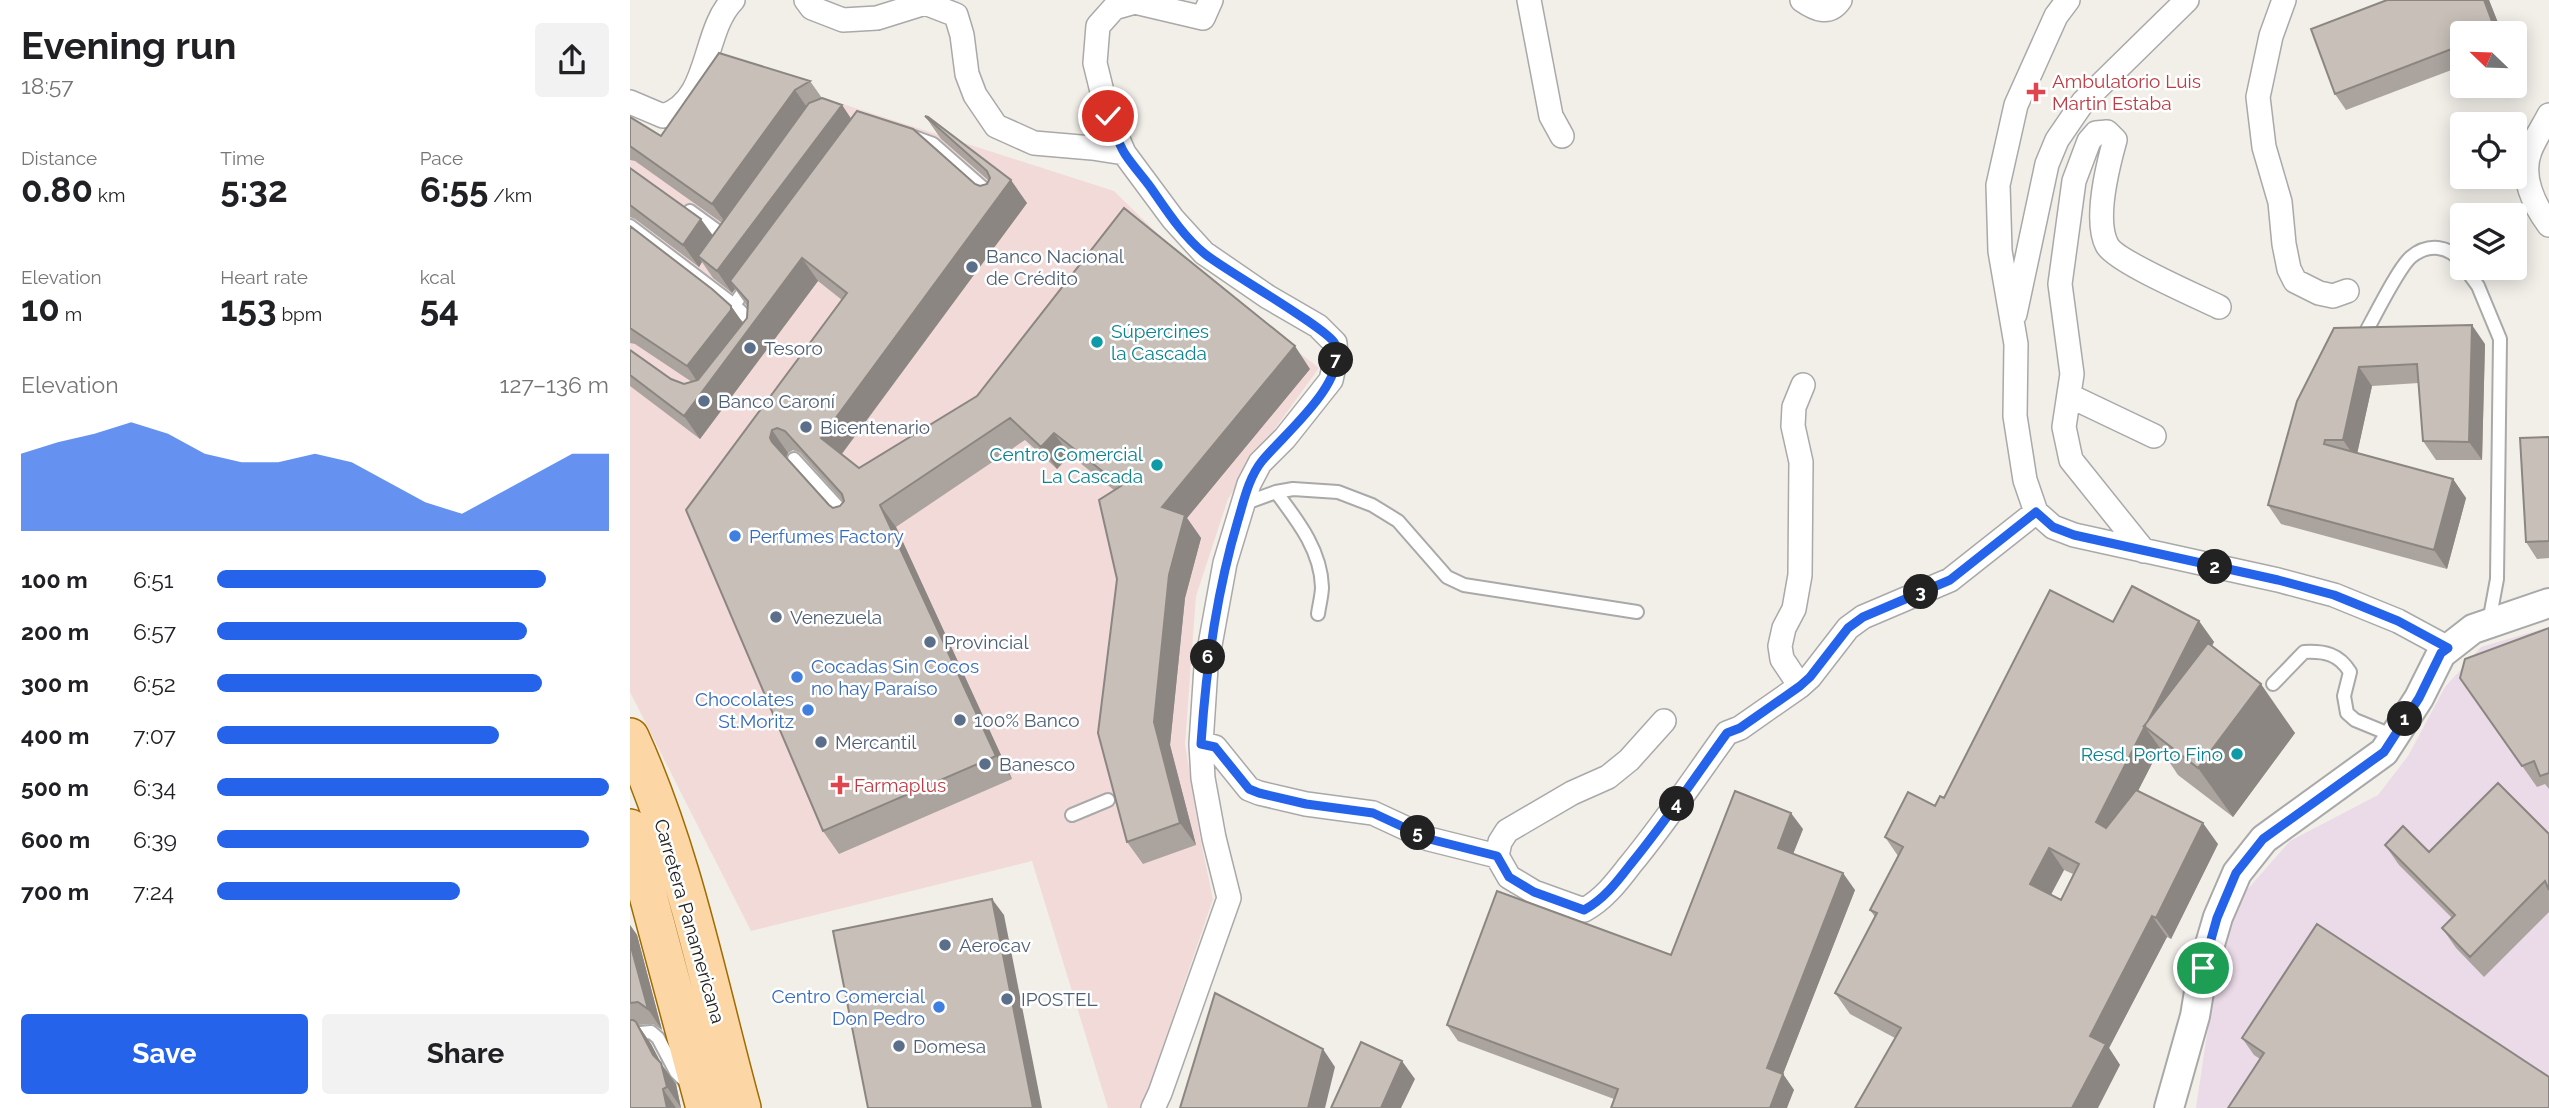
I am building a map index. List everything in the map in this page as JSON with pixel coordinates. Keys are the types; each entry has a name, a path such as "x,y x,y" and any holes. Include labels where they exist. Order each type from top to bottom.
{"main road":[{"name":"Carretera Panamericana","path":"630,737 674,853 743,1108"},
{"name":"Carretera Panamericana","path":"630,828 638,888 704,1104"}],"street":[{"path":"630,102 663,116 675,112 688,99 694,88 719,21 733,0"},
{"path":"788,0 809,4 844,20 877,18 925,3 956,15 962,35 967,74 975,95 996,126 1034,143 1125,153"},
{"path":"1153,1108 1230,898 1213,838 1203,778 1201,744 1206,667 1225,563 1249,484 1260,463 1285,438 1331,380 1336,358 1335,343 1318,326 1268,297 1204,253 1173,219 1125,153 1108,116 1095,64 1097,26 1114,8 1135,2 1203,18 1211,0"},
{"path":"1529,0 1551,116 1562,136"},
{"path":"1802,0 1816,10 1836,6 1840,0"},
{"path":"2068,0 2056,16 2016,105 1998,185 2000,251 2016,344 2015,416 2025,480 2036,512 2053,527 2074,535 2334,595 2398,621 2448,648"},
{"path":"2013,327 2047,164 2057,140 2083,102 2187,0"},
{"path":"2284,0 2271,36 2258,97 2264,147 2280,202 2289,269 2295,281 2319,293 2333,296 2347,291"},
{"path":"2549,115 2528,153 2528,178 2535,205 2549,225"},
{"path":"2144,551 2071,460 2064,427 2070,396 2071,363 2060,284 2074,181 2089,141 2096,132 2107,132 2115,140 2104,178 2103,228 2107,245 2114,253 2132,264 2219,307"},
{"path":"1800,686 1782,659 1780,646 1784,628 1794,609 1800,575 1801,462 1793,426 1794,407 1803,385"},
{"path":"2070,396 2154,436"},
{"path":"1664,721 1629,760 1608,777 1572,793 1507,831 1500,842 1497,856 1509,877 1534,892 1584,910 1593,905 1612,888 1650,841 1727,733 1740,728 1800,686 1848,628 1863,617 1950,580 2036,512"},
{"path":"2169,1108 2195,1016 2203,968 2217,918 2236,873 2263,839 2384,752 2419,698 2441,653 2473,628 2549,603"},
{"path":"1201,744 1215,747 1249,789 1259,793 1306,804 1373,813 1429,839 1497,856"}],"lane":[{"path":"899,131 933,144 997,200"},
{"path":"682,205 728,241 741,224"},
{"path":"630,226 705,273 755,326 756,335 748,345"},
{"path":"2363,337 2409,259 2425,248 2440,247 2450,253"},
{"path":"734,305 758,273"},
{"path":"2474,280 2500,339 2497,579 2489,623"},
{"path":"794,459 851,522"},
{"path":"1243,504 1293,489 1338,492 1372,505 1398,521 1447,577 1465,585 1637,612"},
{"path":"1276,492 1315,551 1322,587 1318,614"},
{"path":"2273,684 2304,652 2322,651 2343,660 2350,672 2344,696 2347,713 2355,720 2393,737"},
{"path":"1072,815 1108,800"},
{"path":"630,1034 652,1032 676,1072 704,1104"}],"shaded area":[{"name":"Centro Comercial La Cascada","path":"734,69 1114,191 1202,277 1319,368 1228,499 1196,596 1185,744 1213,899 1142,1108 1108,1108 1032,861 751,931 630,692 630,127 676,155"},
{"path":"2549,627 2549,1108 2196,1108 2220,946 2246,891 2290,841 2378,795 2408,756 2445,687 2481,647"}],"building":[{"path":"2387,0 2484,0 2492,21 2450,21 2450,50 2335,94 2311,29"},
{"path":"719,53 810,81 795,90 712,204 630,146 630,117 661,136"},
{"path":"822,98 842,105 717,271 698,256 809,103"},
{"name":"Centro Comercial La Cascada","path":"857,111 913,129 975,184 987,184 990,178 987,171 925,116 1011,180 821,438 859,468 977,396 1124,208 1295,346 1162,507 1185,515 1169,575 1154,722 1180,823 1127,842 1098,733 1117,579 1099,500 1121,486 1054,433 1041,447 1010,418 880,505 996,756 823,831 686,510 847,293 802,258 684,416 630,375 630,350 671,379 684,384 698,380 747,318 748,301 730,281","holes":["777,428 785,431 842,494 844,501 840,506 833,508 829,505 772,442 772,430"]},
{"path":"630,168 701,219 683,245 630,205"},
{"path":"630,226 731,306 731,310 687,366 630,328"},
{"path":"2472,325 2469,442 2423,441 2417,364 2359,367 2343,440 2325,440 2324,444 2453,479 2434,550 2268,505 2297,401 2334,328"},
{"path":"2549,437 2549,541 2526,542 2520,438"},
{"path":"2132,586 2199,621 2096,822 2106,828 2136,790 2203,823 2156,918 2152,916 2090,1036 2106,1044 2072,1108 1855,1108 1901,1028 1835,993 1877,913 1870,910 1903,847 1885,837 1908,792 1935,806 1940,796 1944,798 2050,590 2113,622","holes":["2049,848 2079,864 2061,900 2030,884"]},
{"path":"2549,628 2549,773 2540,776 2534,761 2522,766 2460,678 2465,659"},
{"path":"2208,643 2261,684 2198,768 2144,726"},
{"path":"2498,783 2549,834 2549,890 2545,881 2470,957 2442,928 2455,915 2385,845 2403,826 2429,852"},
{"path":"1735,791 1791,813 1778,848 1843,873 1767,1068 1783,1074 1770,1108 1611,1108 1618,1089 1447,1025 1497,891 1671,955"},
{"name":"Centro Comercial Don Pedro","path":"992,899 1033,1108 868,1108 833,931"},
{"path":"2317,924 2549,1077 2549,1108 2228,1108 2264,1053 2242,1038"},
{"path":"630,943 648,1009 638,1002 630,1003"},
{"path":"1215,993 1323,1049 1308,1108 1180,1108"},
{"path":"630,1020 636,1022 653,1055 661,1063 667,1087 663,1089 667,1108 630,1108"},
{"path":"1361,1042 1402,1061 1381,1108 1331,1108"}],"place":[{"name":"Ambulatorio Luis Martin Estaba","path":"2036,92"},
{"name":"Banco Nacional de Crédito","path":"972,267"},
{"name":"Súpercines la Cascada","path":"1097,342"},
{"name":"Tesoro","path":"750,348"},
{"name":"Banco Caroní","path":"704,401"},
{"name":"Bicentenario","path":"806,427"},
{"name":"Centro Comercial La Cascada","path":"1157,465"},
{"name":"Perfumes Factory","path":"735,536"},
{"name":"Venezuela","path":"776,617"},
{"name":"Provincial","path":"930,642"},
{"name":"Cocadas Sin Cocos no hay Paraíso","path":"797,677"},
{"name":"Chocolates St.Moritz","path":"808,710"},
{"name":"100% Banco","path":"960,720"},
{"name":"Mercantil","path":"821,742"},
{"name":"Resd. Porto Fino","path":"2237,754"},
{"name":"Banesco","path":"985,764"},
{"name":"Farmaplus","path":"840,785"},
{"name":"Aerocav","path":"945,945"},
{"name":"IPOSTEL","path":"1007,999"},
{"name":"Centro Comercial Don Pedro","path":"939,1007"},
{"name":"Domesa","path":"899,1046"}],"route":[{"path":"1108,116 1125,153 1173,219 1204,253 1268,297 1318,326 1335,343 1336,358 1331,380 1285,438 1260,463 1249,484 1225,563 1206,667 1201,744 1215,747 1226,757 1249,789 1306,804 1373,813 1429,839 1497,856 1509,877 1559,903 1584,910 1612,888 1650,841 1727,733 1740,728 1800,686 1848,628 1863,617 1950,580 2036,512 2053,527 2074,535 2334,595 2398,621 2448,648 2441,653 2419,698 2384,752 2263,839 2236,873 2217,918 2203,968"}]}
